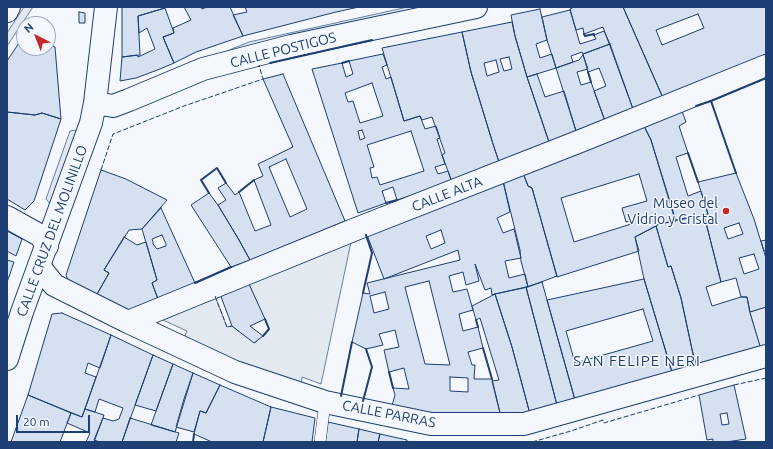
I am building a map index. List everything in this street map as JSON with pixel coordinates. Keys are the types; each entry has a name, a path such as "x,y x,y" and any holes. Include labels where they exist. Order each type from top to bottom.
{"street":[{"name":"CALLE CRUZ DEL MOLINILLO","path":"7,358 22,312 91,123 95,103 106,7"},
{"name":"CALLE POSTIGOS","path":"95,103 113,106 203,69 291,46 476,7"},
{"name":"CALLE ALTA","path":"128,322 356,229 766,66"},
{"path":"7,217 40,236 46,246"},
{"name":"CALLE PARRAS","path":"39,266 54,285 128,322 235,372 325,402 431,424 524,424 765,356"}],"lane":[{"path":"320,442 325,402"}],"shaded area":[{"path":"24,7 33,7 27,16 18,16"},
{"path":"408,7 442,7 222,53 249,42"},
{"path":"16,19 16,32 7,46 7,33"},
{"path":"77,130 52,206 46,199 70,131"},
{"path":"351,242 321,384 302,377 301,387 183,341 187,331 163,320 215,296 227,327 232,326 255,343 269,329 248,282"},
{"path":"766,307 766,361 760,347 750,312"}],"building":[{"path":"122,7 165,8 138,16 140,55 122,57"},
{"path":"184,7 201,7 202,9 207,7 230,7 243,36 196,52 174,63 163,37 174,33 173,28 191,20"},
{"path":"245,7 359,7 243,36 233,15 247,12"},
{"path":"574,7 623,7 663,98 633,109 603,27 584,34 583,28 576,30 570,9"},
{"path":"623,7 766,7 766,54 663,98","holes":["698,14 704,28 662,45 656,30"]},
{"path":"165,8 174,33 163,37 174,63 136,78 120,81 122,57 137,55 138,57 155,49 147,28 139,33 138,16"},
{"path":"540,9 547,40 536,44 540,58 552,54 556,68 527,77 515,36 511,15"},
{"path":"570,10 580,44 596,39 594,35 604,31 610,44 583,54 582,52 571,56 573,62 556,68 547,40 542,17"},
{"path":"79,12 85,13 85,23 79,23"},
{"path":"512,22 527,77 549,142 499,162 471,72 462,32","holes":["509,57 512,69 504,71 500,59","496,60 499,72 487,76 484,63"]},
{"path":"462,32 471,72 499,162 452,182 442,155 445,153 432,117 422,120 420,116 404,121 382,48"},
{"path":"610,44 633,109 605,121 594,91 606,86 599,68 588,72 583,54"},
{"path":"16,48 16,56 56,56 61,119 42,113 35,115 7,112 7,61"},
{"path":"383,54 387,65 382,67 386,79 391,77 404,121 420,116 425,129 436,126 440,138 437,139 445,164 435,167 438,174 448,171 452,182 397,200 393,187 382,191 386,203 358,213 312,69 342,63 346,77 353,74 349,61","holes":["372,83 383,116 360,123 353,101 348,102 345,93","362,130 365,138 360,140 358,131","411,131 424,171 380,185 377,177 372,178 370,168 374,167 367,145"]},
{"path":"583,55 588,69 577,72 581,85 591,82 605,121 576,131 556,68 579,60"},
{"path":"283,74 345,221 250,260 218,205 226,200 218,188 226,183 235,195 239,192 255,231 271,225 254,180 263,176 258,164 293,147 263,79","holes":["286,159 307,209 290,217 269,167"]},
{"path":"537,74 545,97 564,91 576,131 549,142 527,77"},
{"path":"682,111 686,122 679,126 688,153 676,157 688,196 701,191 708,214 675,220 651,140 644,126"},
{"path":"7,112 35,115 42,113 61,119 34,201 25,210 7,199"},
{"path":"644,126 651,140 676,221 659,224 635,237 639,251 557,277 532,188 528,186 523,173","holes":["639,174 647,201 622,208 626,222 630,221 631,224 574,242 561,198"]},
{"path":"101,170 126,179 167,200 142,229 129,230 104,270 109,273 96,296 70,286 66,275"},
{"path":"523,173 528,186 532,188 557,276 528,287 503,181"},
{"path":"736,173 754,219 766,258 766,307 750,312 747,297 741,297 736,278 721,282 704,215 708,214 698,182","holes":["739,223 743,234 728,239 724,228","754,254 759,269 744,274 739,258"]},
{"path":"503,181 510,212 497,218 503,233 514,229 521,258 505,261 509,278 525,274 528,287 492,295 491,288 485,290 475,264 479,281 466,285 463,272 449,276 453,292 467,289 473,310 459,314 463,331 478,327 483,348 468,352 472,365 475,365 474,379 492,379 501,417 411,412 391,409 395,395 393,388 409,389 404,368 389,372 384,350 399,347 395,330 379,334 383,345 366,349 352,342 363,293 370,294 367,283 384,279 367,235","holes":["441,230 445,243 431,249 426,236","458,250 460,260 385,278","429,281 450,365 425,364 405,287","385,292 389,309 374,313 370,296","450,377 468,378 468,392 450,391"]},
{"path":"209,193 218,205 250,260 231,267 191,205"},
{"path":"161,208 195,283 158,299 152,283 157,280 142,229","holes":["162,235 166,246 157,249 153,244 152,239"]},
{"path":"704,215 721,282 706,287 712,306 741,297 747,297 750,313 760,346 697,365 693,354 681,298 671,266 668,267 656,226 659,224"},
{"path":"656,226 668,267 671,266 681,298 693,354 697,365 672,372 644,279 635,237"},
{"path":"7,231 22,239 16,256 7,251"},
{"path":"124,237 137,245 146,242 157,280 152,283 158,299 130,311 96,296 109,273 104,270"},
{"path":"766,240 766,250 764,251 761,241"},
{"path":"7,260 14,262 9,277 7,277"},
{"path":"644,279 672,372 575,400 547,300","holes":["643,309 653,341 575,363 566,331"]},
{"path":"248,282 265,319 250,326 263,336 254,343 232,326 220,294"},
{"path":"542,282 575,400 557,405 526,287"},
{"path":"526,287 557,405 530,414 512,347 495,294"},
{"path":"495,294 512,347 530,414 501,417 492,381 499,380 480,318 476,320 472,306"},
{"path":"62,313 111,335 100,368 88,363 85,373 96,377 82,417 28,395 52,314"},
{"path":"111,335 153,355 122,442 100,442 94,440 103,418 113,421 119,419 123,408 99,399 95,412 85,409"},
{"path":"153,355 173,364 156,411 135,405"},
{"path":"173,364 193,373 175,432 151,425"},
{"path":"193,373 220,385 206,413 200,411 194,432 176,427"},
{"path":"220,385 271,407 263,442 212,442 194,434 200,411 206,413"},
{"path":"734,385 746,439 726,442 713,442 713,439 707,440 699,395","holes":["727,413 729,424 722,425 720,414"]},
{"path":"28,395 71,413 60,442 11,442"},
{"path":"271,407 315,418 312,442 263,442"},
{"path":"85,409 104,415 94,442 86,442 90,433 67,423 71,413 82,417"},
{"path":"130,418 179,433 176,442 122,442"},
{"path":"328,422 359,429 357,442 325,442"},
{"path":"359,429 380,434 378,442 357,442"},
{"path":"380,434 407,440 407,442 378,442"}],"fence":[{"path":"101,170 113,134 184,106 263,79 259,65"},
{"path":"7,282 9,277"},
{"path":"215,296 227,327 232,326"},
{"path":"734,385 766,378"},
{"path":"532,442 603,420 604,423 699,395"}],"wall":[{"path":"584,34 585,36 594,35"},
{"path":"270,63 372,40"},
{"path":"342,63 349,61"},
{"path":"588,72 591,82"},
{"path":"736,173 711,101 766,78"},
{"path":"696,106 711,101"},
{"path":"688,153 698,182"},
{"path":"209,193 201,180 217,168 226,183"},
{"path":"239,192 254,180"},
{"path":"386,203 397,200"},
{"path":"363,293 372,253 366,235"},
{"path":"195,283 231,267"},
{"path":"263,336 269,329 265,319"},
{"path":"476,320 478,327"},
{"path":"341,396 352,342"},
{"path":"483,348 492,379"},
{"path":"363,401 372,367 366,349"},
{"path":"389,372 393,388"},
{"path":"193,442 194,434"}],"place":[{"name":"Museo del Vidrio y Cristal","path":"726,211"}],"district":[{"name":"SAN FELIPE NERI","path":"637,361"}]}
